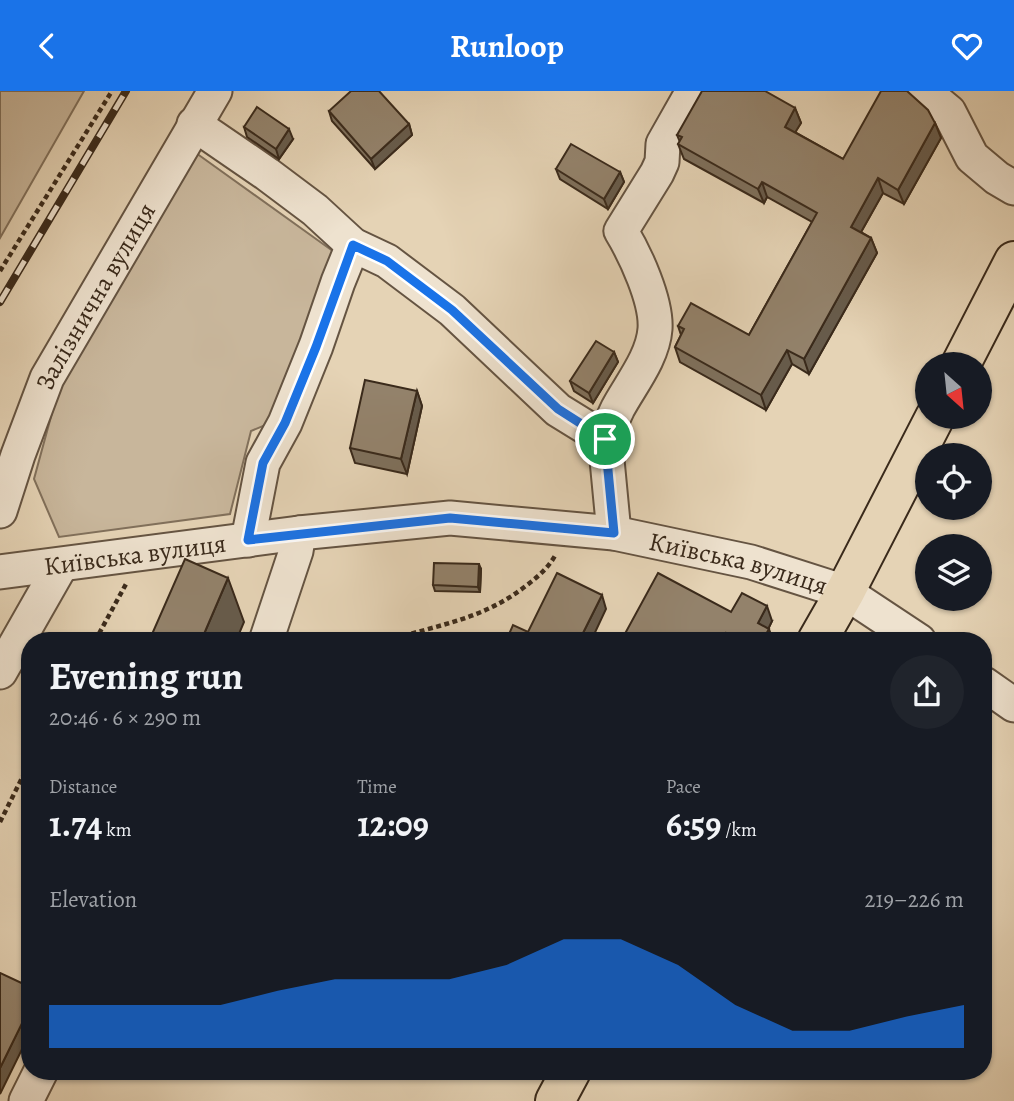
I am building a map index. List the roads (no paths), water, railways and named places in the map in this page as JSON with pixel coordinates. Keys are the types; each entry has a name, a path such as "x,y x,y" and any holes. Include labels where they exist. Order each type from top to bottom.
{"main road":[{"path":"967,352 1014,261"},
{"path":"822,632 929,429"},
{"path":"555,1101 566,1080"}],"street":[{"name":"Залізнична вулиця","path":"0,511 47,378 215,91"},
{"path":"614,533 605,439 617,410 648,355 655,328 651,303 637,261 621,231 657,173 662,162 663,144 693,91"},
{"path":"924,91 949,112 972,157 1014,188"},
{"path":"194,124 315,210 353,245 387,261 452,310 558,409 605,439"},
{"path":"248,540 263,463 285,423 353,245"},
{"name":"Київська вулиця","path":"0,572 299,533 450,518 614,533 751,562 845,592 905,632"},
{"path":"269,632 296,551 299,533"},
{"path":"23,632 61,565"},
{"path":"0,672 21,635"},
{"path":"992,690 1014,705"},
{"path":"26,1101 36,1080"}],"railway":[{"path":"0,302 126,91"}]}
